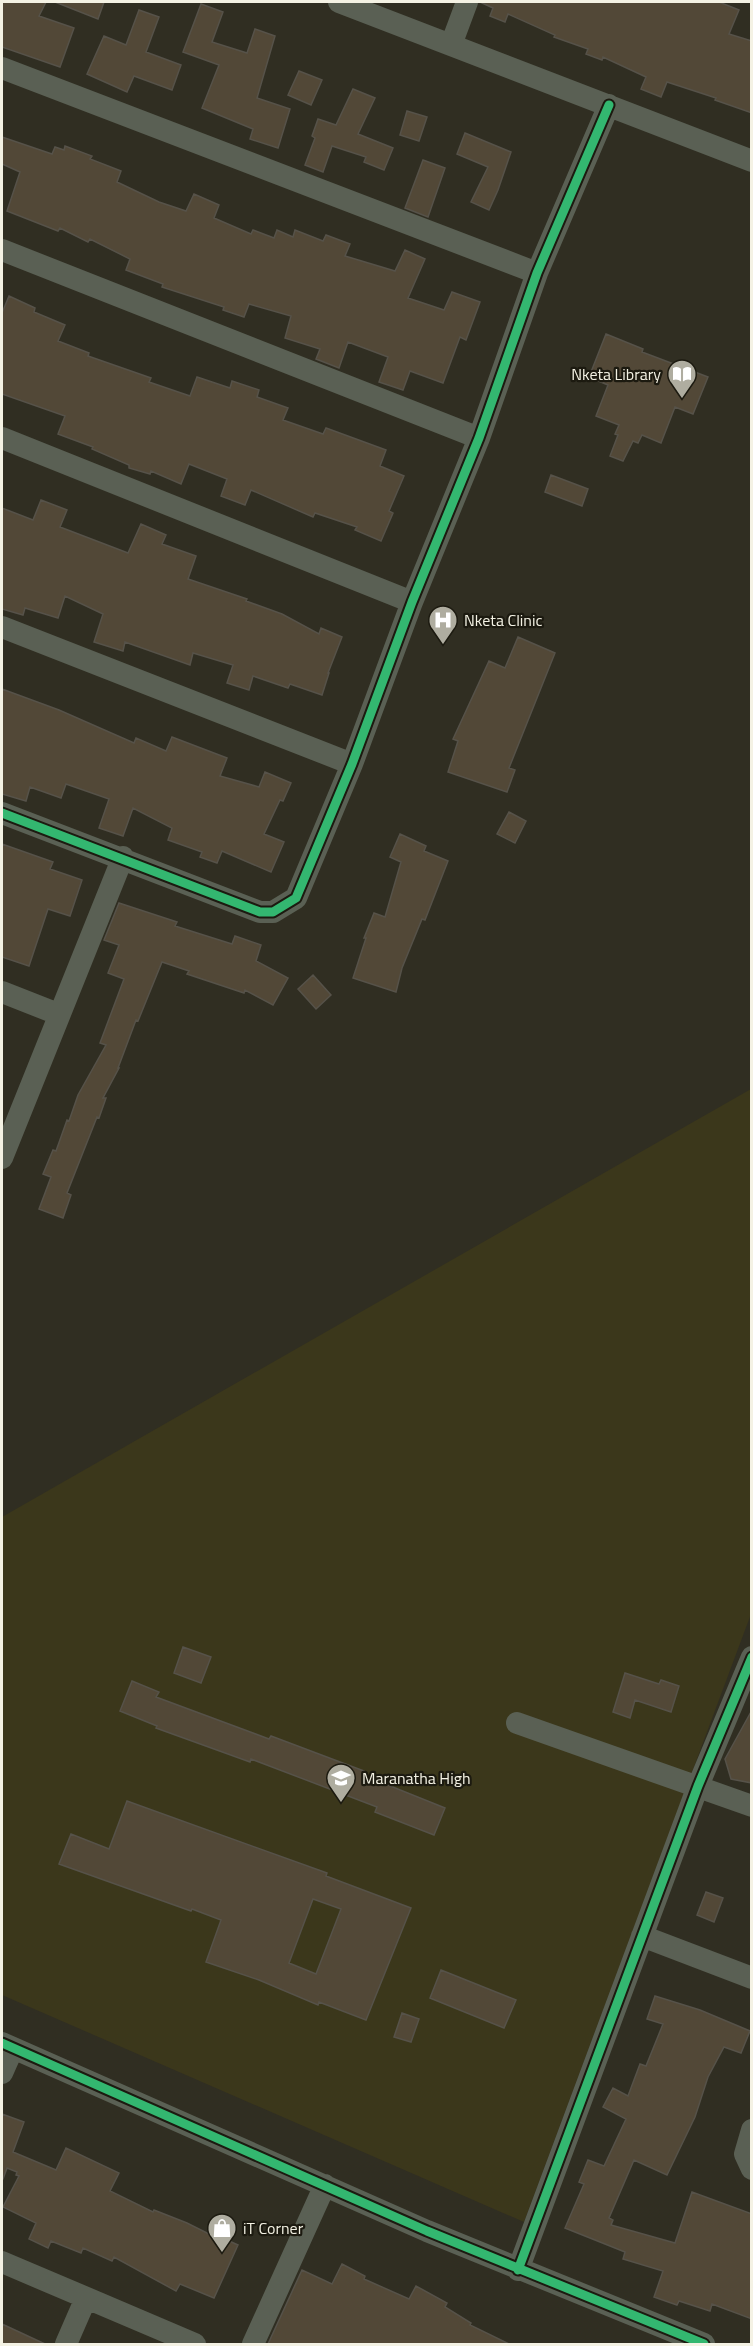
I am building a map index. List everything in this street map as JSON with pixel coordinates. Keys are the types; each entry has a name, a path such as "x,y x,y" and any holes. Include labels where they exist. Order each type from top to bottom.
{"street":[{"path":"339,2 752,161"},
{"path":"451,45 467,2"},
{"path":"2,68 537,273"},
{"path":"2,813 123,857 260,912 273,912 296,898 352,764 412,602 479,438 537,273 609,105"},
{"path":"2,250 479,438"},
{"path":"2,438 412,602"},
{"path":"2,627 352,764"},
{"path":"2,1158 123,857"},
{"path":"2,992 58,1014"},
{"path":"518,2270 698,1786 752,1657"},
{"path":"518,1724 752,1806"},
{"path":"642,1936 752,1978"},
{"path":"2,2073 7,2046 518,2270 704,2344"},
{"path":"752,2130 745,2154 749,2168 752,2169"},
{"path":"253,2344 325,2185"},
{"path":"2,2262 195,2344"},
{"path":"66,2344 86,2298"}],"shaded area":[{"name":"Maranatha High","path":"751,1089 751,1614 524,2222 2,1995 2,1517"}],"building":[{"path":"2,2 46,2 39,16 74,28 60,67 2,47"},
{"path":"55,2 104,2 98,19"},
{"path":"480,2 719,2 739,10 729,34 752,41 752,113 667,82 661,97 641,89 646,77 603,57 602,60 586,54 588,49 554,37 555,35 508,14 505,22 490,16 493,8"},
{"path":"201,4 223,12 212,42 247,53 255,29 275,36 257,98 290,109 278,148 250,139 253,129 202,108 219,65 183,52"},
{"path":"139,10 159,17 146,52 181,65 172,90 134,76 127,92 87,74 104,36 126,45"},
{"path":"299,71 322,80 311,105 288,95"},
{"path":"353,89 375,98 358,134 393,148 384,170 364,162 366,157 332,146 323,172 305,165 315,138 312,136 318,119 336,125"},
{"path":"407,111 427,117 419,141 400,135"},
{"path":"465,133 511,152 489,210 471,202 488,167 457,154"},
{"path":"2,137 52,154 55,147 64,150 65,146 92,156 90,159 121,171 117,182 159,202 186,211 194,194 219,205 214,218 251,234 253,230 274,238 277,230 293,237 295,230 323,241 326,235 350,244 345,256 395,271 405,250 425,259 408,298 444,310 452,292 480,302 466,340 460,337 443,383 410,371 403,390 379,382 388,357 348,342 339,368 316,359 320,349 285,338 291,316 249,304 244,317 223,310 224,307 162,287 163,284 126,270 130,259 90,239 88,242 60,228 58,231 7,211 20,172 2,164"},
{"path":"423,160 445,168 428,217 405,208"},
{"path":"9,296 35,308 34,312 65,325 58,341 89,353 88,356 151,378 149,382 190,396 197,377 230,388 232,381 259,390 257,397 288,408 283,420 323,434 326,428 386,450 380,466 404,476 389,511 393,513 381,541 355,530 357,527 315,513 313,517 251,490 245,505 221,496 227,479 189,464 181,484 151,471 150,474 129,468 129,465 92,449 93,447 58,434 65,416 2,394 2,313"},
{"path":"606,334 643,349 642,352 708,377 693,414 675,407 661,443 642,435 638,443 633,441 623,461 610,456 618,435 615,434 619,425 596,416 608,385 589,377"},
{"path":"551,475 588,489 582,506 545,492"},
{"path":"41,500 67,510 60,527 128,553 141,524 166,535 162,544 196,556 188,579 247,599 246,601 282,614 319,634 321,628 342,637 322,695 290,684 288,688 253,676 249,690 227,683 233,665 193,653 190,665 125,642 123,651 94,642 103,614 65,596 58,618 25,608 23,615 2,609 2,508 33,520"},
{"path":"518,637 555,653 509,768 515,770 507,792 448,772 458,741 453,739 489,661 505,668"},
{"path":"2,689 59,710 134,743 136,738 166,751 172,737 227,758 220,776 259,787 265,772 291,783 264,834 284,842 271,872 222,851 217,863 200,857 202,852 168,840 172,828 133,808 123,836 99,828 109,799 66,784 61,798 30,787 26,801 2,794"},
{"path":"509,812 526,821 515,843 497,834"},
{"path":"400,834 426,846 424,851 448,861 425,920 422,919 402,968 396,992 353,978 366,938 364,938 374,913 385,917 401,862 390,857"},
{"path":"2,844 53,862 50,869 82,880 70,916 48,909 29,966 2,957"},
{"path":"119,903 177,922 175,926 232,944 235,936 261,945 256,961 288,978 273,1005 245,990 244,993 187,974 189,971 162,962 138,1021 136,1020 119,1068 103,1098 106,1098 99,1118 97,1117 67,1193 71,1195 63,1218 39,1209 51,1177 43,1174 53,1150 56,1151 78,1095 106,1045 100,1043 124,979 108,973 119,945 104,940"},
{"path":"313,975 331,995 316,1009 298,989"},
{"path":"183,1647 211,1657 201,1683 174,1673"},
{"path":"625,1673 659,1684 661,1680 679,1686 671,1712 635,1700 630,1718 613,1712"},
{"path":"132,1681 159,1692 156,1697 269,1739 271,1736 364,1771 363,1775 445,1808 434,1835 375,1812 377,1807 251,1759 250,1762 156,1728 157,1726 120,1711"},
{"path":"752,1710 752,1783 731,1779 725,1759"},
{"path":"127,1801 327,1873 326,1876 411,1908 366,2020 319,2002 318,2005 259,1980 206,1962 221,1920 59,1864 71,1834 109,1849","holes":["313,1899 341,1909 316,1974 289,1963"]},
{"path":"706,1892 723,1898 714,1922 697,1915"},
{"path":"441,1970 516,2000 504,2028 430,1998"},
{"path":"655,1996 700,2010 750,2031 741,2053 724,2047 708,2077 695,2117 667,2175 634,2160 609,2218 613,2220 611,2225 675,2243 692,2192 752,2214 752,2319 712,2304 710,2311 679,2301 677,2305 654,2297 663,2271 623,2259 625,2252 565,2228 584,2184 579,2182 588,2160 604,2166 626,2119 603,2107 613,2088 628,2096 640,2064 646,2066 663,2024 647,2019"},
{"path":"402,2013 419,2019 411,2042 394,2037"},
{"path":"2,2114 24,2122 13,2152 56,2170 66,2148 119,2173 110,2191 153,2212 154,2210 238,2245 214,2298 180,2284 176,2291 114,2257 112,2261 83,2248 81,2253 51,2241 48,2248 29,2239 36,2223 3,2207 19,2176 16,2175 17,2172 7,2168 2,2179"},
{"path":"342,2264 365,2276 364,2279 409,2299 416,2286 447,2303 445,2307 471,2323 470,2325 509,2344 268,2344 302,2270 332,2284"},
{"path":"2,2324 45,2344 2,2344"}],"cycle path":[{"path":"2,813 260,912 273,912 296,898 352,764 412,602 479,438 537,273 609,105"},
{"path":"518,2270 698,1786 752,1657"},
{"path":"2,2043 427,2231 704,2344"}],"place":[{"name":"Nketa Library","path":"682,400"},
{"name":"Nketa Clinic","path":"443,646"},
{"name":"Maranatha High","path":"341,1804"},
{"name":"iT Corner","path":"222,2254"}]}
